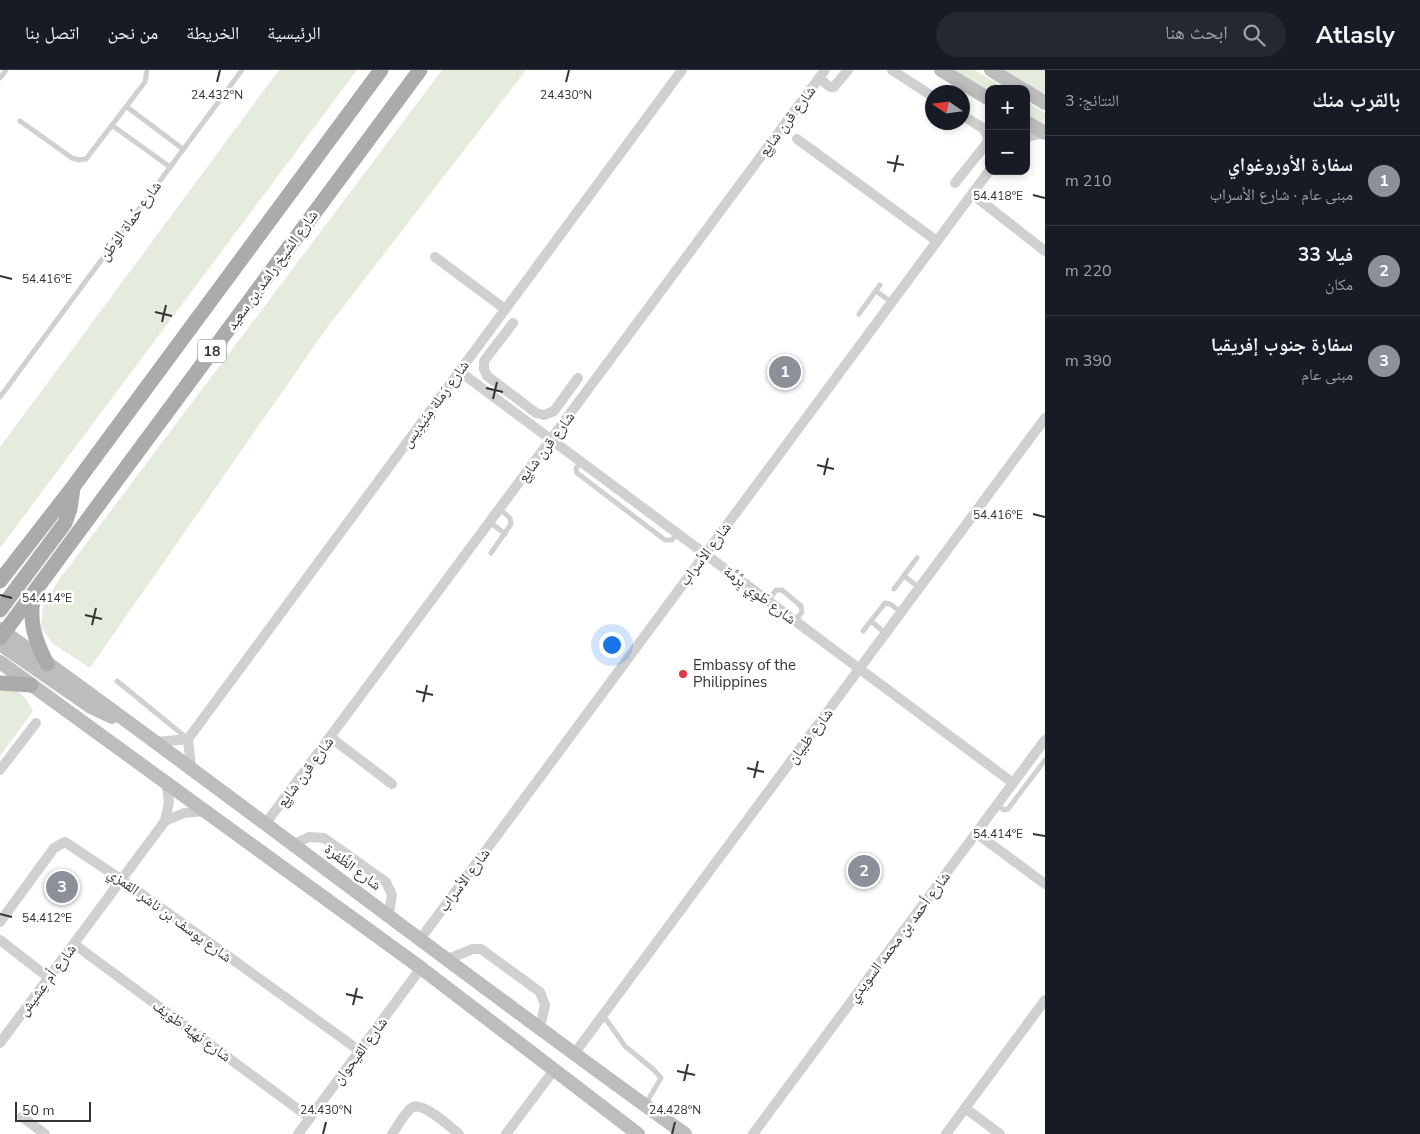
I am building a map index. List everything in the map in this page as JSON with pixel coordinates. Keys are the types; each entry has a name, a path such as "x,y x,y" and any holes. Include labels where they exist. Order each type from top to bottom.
{"main road":[{"name":"شارع الشيخ راشد بن سعيد","path":"0,581 6,568 73,487 381,70"},
{"name":"شارع الشيخ راشد بن سعيد","path":"1,635 420,70"},
{"path":"941,70 985,97"},
{"path":"991,70 1015,85"},
{"path":"1030,94 1045,103"},
{"path":"1030,124 1045,133"},
{"path":"0,610 65,523 70,509 73,487"},
{"path":"34,592 31,606 32,627 48,664"},
{"path":"1,635 91,707 129,722"},
{"name":"شارع الظَّفرة","path":"1,635 48,664 192,767 574,1054 685,1134"},
{"path":"0,662 422,968 638,1134"},
{"path":"0,683 31,685"},
{"path":"455,994 467,988 469,975"},
{"path":"482,1014 488,1003 501,999"}],"street":[{"name":"شارع رَملة مِنَيدِيس","path":"188,739 682,70"},
{"path":"822,74 830,87 834,87 848,70"},
{"path":"892,70 925,91"},
{"name":"شارع قرن شايِع","path":"266,823 822,74"},
{"path":"955,183 987,143 988,138 984,129 970,120"},
{"path":"1030,135 1045,133"},
{"path":"797,139 936,241"},
{"path":"967,167 985,175"},
{"name":"شارع الأسراب","path":"421,938 986,175"},
{"path":"972,194 1043,246"},
{"path":"435,256 505,309"},
{"path":"513,323 486,358 484,365 487,376 536,413 547,415 554,411 578,378"},
{"name":"شارع طَوِي بِرِّمَّة","path":"459,372 1013,783"},
{"path":"504,405 511,394"},
{"name":"شارع ظبيان","path":"574,1054 1045,418"},
{"path":"0,770 36,723"},
{"path":"330,737 392,784"},
{"path":"157,742 188,739 192,767"},
{"name":"شارع أحمد بن محمد السويدي","path":"753,1134 1045,740"},
{"name":"شارع أم عِشيش","path":"0,1043 165,821 169,802 166,782"},
{"path":"165,821 184,813 206,811"},
{"path":"976,833 1045,884"},
{"path":"294,844 309,837 324,838 382,879 390,886 392,895 389,914"},
{"name":"شارع يوسف بن ناشر القمزي","path":"0,922 54,848 61,843 70,844 360,1051"},
{"path":"0,940 49,978"},
{"name":"شارع نَهيَّة طَوَيف","path":"74,944 310,1118"},
{"path":"448,959 473,949 481,949 540,992 546,1005 540,1028"},
{"name":"شارع القيحوان","path":"298,1134 422,968"},
{"path":"946,1134 1045,1000"},
{"path":"506,1134 554,1070"},
{"path":"392,1134 412,1107 418,1106 429,1111 459,1134"},
{"path":"965,1108 1000,1134"},
{"path":"22,1117 45,1134"}],"lane":[{"path":"0,78 6,70"},
{"path":"20,120 79,160 90,157 145,82 146,70"},
{"name":"شارع حُماة الوَطَن","path":"0,396 242,70"},
{"path":"127,107 183,149"},
{"path":"113,126 170,167"},
{"path":"859,314 880,285"},
{"path":"876,291 892,302"},
{"path":"491,554 505,534 511,521 500,509"},
{"path":"490,522 505,534"},
{"path":"894,590 917,558"},
{"path":"904,576 920,588"},
{"path":"768,601 776,590 782,590 801,606 802,612 795,621"},
{"path":"863,631 885,603 890,604 901,612"},
{"path":"871,621 886,634"},
{"path":"116,681 188,739"},
{"path":"997,805 1004,810 1008,809 1045,760"},
{"path":"603,1015 625,1046 661,1078 645,1105"}],"shaded area":[{"path":"279,70 357,70 0,548 0,447"},
{"path":"442,70 526,70 326,329 90,668 52,643 41,627 43,606 58,581"},
{"path":"952,70 975,70 999,85 985,85 985,90"},
{"path":"1004,70 1045,70 1045,95"},
{"path":"1030,104 1045,113 1045,127 1030,118"},
{"path":"0,686 12,688 20,693 33,711 0,756"}],"place":[{"name":"سفارة الأوروغواي","path":"785,372"},
{"name":"Embassy of the Philippines","path":"683,674"},
{"name":"فيلا 33","path":"864,871"},
{"name":"سفارة جنوب إفريقيا","path":"62,887"}]}
